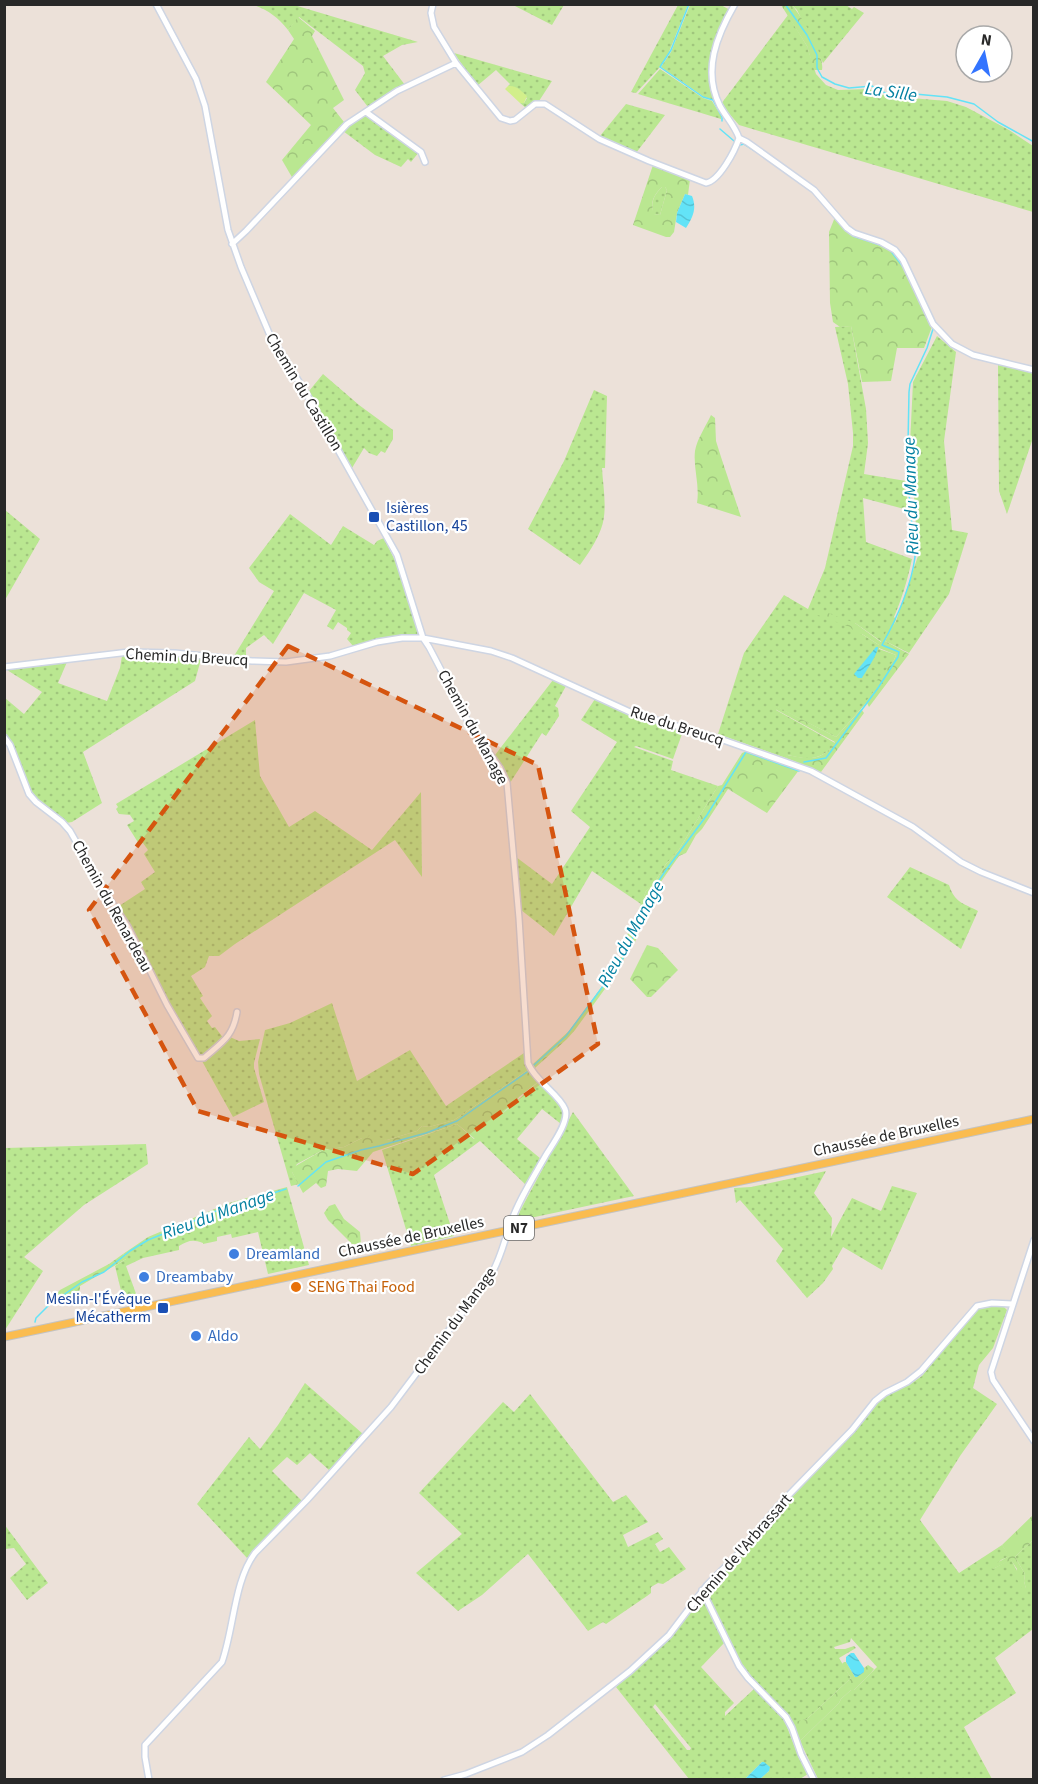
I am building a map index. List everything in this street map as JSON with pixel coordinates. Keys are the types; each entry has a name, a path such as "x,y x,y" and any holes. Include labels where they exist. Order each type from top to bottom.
{"main road":[{"name":"Chaussée de Bruxelles","path":"4,1337 1034,1119"}],"street":[{"name":"Chemin du Castillon","path":"156,4 196,79 205,106 232,244 275,345 306,393 398,555 423,638"},
{"path":"433,4 431,13 434,27 456,63 488,103 505,120 515,120 534,104 545,104 598,139 706,183 711,183 718,176 739,138"},
{"path":"735,4 718,37 712,62 712,75 720,106 734,126 739,138 814,190 854,234 881,242 895,250 903,260 933,324 952,344 966,353 1034,370"},
{"path":"232,244 347,124 397,91 456,63"},
{"path":"366,112 421,152 425,162"},
{"name":"Rue du Breucq","path":"299,661 330,656 386,640 402,638 423,638 503,654 630,712 723,740 811,771 913,827 971,867 1034,893"},
{"name":"Chemin du Manage","path":"149,1779 145,1745 222,1662 249,1560 391,1407 492,1273 502,1254 508,1230 525,1193 565,1122 566,1113 562,1105 535,1075 528,1063 509,790 506,778 471,728 423,638"},
{"name":"Chemin du Breucq","path":"4,668 129,652 175,653 270,662 299,661"},
{"name":"Chemin du Renardeau","path":"4,737 10,745 29,794 70,831 128,927 166,1005 198,1058 204,1058 229,1036 235,1025 237,1012"},
{"path":"1034,1240 991,1372 993,1380 1034,1442"},
{"name":"Chemin de l'Arbrassart","path":"444,1779 506,1760 548,1736 644,1659 669,1635 702,1590 742,1550 778,1506 852,1430 875,1401 885,1393 908,1382 921,1371 971,1311 982,1304 1012,1304"},
{"path":"702,1590 739,1666 786,1717 814,1779"}],"highlighted area":[{"path":"288,646 538,765 598,1044 413,1174 198,1111 89,910"}],"green space":[{"path":"254,5 294,5 418,42 402,45 383,56 405,85 368,107 355,90 365,73 363,66 299,17 288,30 273,15"},
{"path":"513,5 564,5 552,25"},
{"path":"678,5 688,5 669,52 660,67 636,93 631,92"},
{"path":"690,5 721,5 730,10 712,53 711,73 715,100 704,97 661,67 671,52"},
{"path":"781,5 792,5 801,18 820,55 822,70 814,70 807,46"},
{"path":"792,5 846,5 864,13 823,63 797,10"},
{"path":"788,15 807,46 816,74 826,85 838,90 869,89 886,96 947,101 966,107 1033,146 1033,212 739,125 721,104"},
{"path":"298,17 315,31 312,36 344,100 333,108 344,122 293,179 282,160 311,125 266,82 294,39 288,30"},
{"path":"454,53 552,81 539,101 526,108 520,103 524,103 527,98 508,86 510,84 496,70 477,86"},
{"path":"660,69 703,98 712,101 721,119 638,94"},
{"path":"508,86 516,87 527,96 524,103 520,103 505,89"},
{"path":"626,104 665,115 636,153 600,136"},
{"path":"367,115 419,152 411,162 408,159 401,167 375,155 343,131 350,124"},
{"path":"653,165 690,179 688,195 685,194 677,213 674,232 670,237 633,225","holes":["662,187 667,190 660,215 654,214 652,206 654,197"]},
{"path":"662,187 667,190 660,215 653,214 653,199"},
{"path":"835,217 847,228 895,250 933,324 924,348 897,348 891,381 862,382 851,326 840,327 833,322 830,303 829,232"},
{"path":"851,326 866,409 868,443 864,474 906,481 908,510 863,498 866,542 912,559 900,602 882,642 855,623 852,623 851,627 879,645 879,649 896,655 894,660 867,702 836,737 777,707 776,710 835,743 825,753 814,758 788,755 786,758 718,734 744,653 784,595 808,609 825,568 853,446 848,384 835,327"},
{"path":"937,336 956,352 944,441 952,530 968,533 949,594 909,653 885,641 896,621 918,556 912,446 910,444 913,382"},
{"path":"998,365 1033,373 1033,438 1007,514 999,491"},
{"path":"323,374 393,430 393,439 385,453 381,451 377,456 364,448 352,468 309,391"},
{"path":"594,390 607,396 605,468 602,468 604,515 597,539 580,565 528,529 564,461"},
{"path":"711,415 715,418 716,441 741,517 697,503 695,451"},
{"path":"5,510 40,539 5,600"},
{"path":"290,514 331,545 343,526 374,545 384,538 400,571 418,633 415,636 388,637 353,646 347,639 351,633 347,628 338,622 333,630 327,626 336,610 304,593 273,644 264,635 246,648 246,657 234,656 274,591 259,582 249,568"},
{"path":"817,609 855,623 881,642 892,619 894,617 896,619 885,641 909,654 869,707 866,701 874,691 873,685 896,655 879,648 879,645 862,634 858,635 850,627 815,614"},
{"path":"150,655 201,659 195,681 83,752 102,803 72,822 66,823 30,792 10,740 5,734 5,698 24,714 42,692 7,670 67,662 58,683 107,701 120,668 122,656"},
{"path":"553,680 566,686 555,706 558,708 559,716 546,736 542,733 510,783 495,755"},
{"path":"595,699 631,716 683,731 673,759 634,747 673,761 671,770 718,786 678,851 646,891 641,904 592,871 554,936 521,910 516,857 552,884 590,827 571,811 617,742 581,720"},
{"path":"776,706 836,737 861,709 864,713 821,772 786,758 787,755 808,758 820,756 835,742 775,709"},
{"path":"255,720 260,776 289,827 315,811 372,850 421,792 422,877 395,840 219,956 209,956 205,967 191,976 203,996 200,998 212,1016 207,1021 224,1039 200,1057 163,993 119,906 145,889 141,882 155,872 144,854 148,850 143,843 139,844 127,825 134,821 130,815 119,814 116,804"},
{"path":"747,751 799,770 767,813 728,789 686,853 679,856 658,886 635,942 631,944 618,971 575,1030 535,1068 533,1064 569,1031 603,985 629,944 627,936 631,924 636,921 639,914 638,911 646,891 678,851 718,786 722,785 742,753"},
{"path":"910,867 949,885 957,899 978,911 961,949 887,897"},
{"path":"647,945 658,948 678,970 651,997 647,997 630,979"},
{"path":"332,1003 357,1081 410,1050 446,1106 524,1053 528,1070 454,1120 429,1127 422,1126 417,1131 387,1140 362,1138 344,1147 323,1150 297,1164 292,1172 299,1184 291,1186 259,1074 258,1062 265,1030 290,1023"},
{"path":"230,1037 239,1041 260,1039 254,1068 264,1102 233,1117 202,1061"},
{"path":"528,1070 538,1082 519,1097 512,1107 509,1107 478,1139 457,1124 373,1152 357,1171 338,1169 328,1171 326,1186 321,1188 316,1183 303,1193 292,1172 292,1168 323,1150 344,1147 373,1135 387,1140 417,1131 422,1126 429,1127 454,1120"},
{"path":"538,1082 560,1106 564,1116 561,1124 542,1109 517,1139 541,1159 526,1185 480,1141 434,1175 454,1236 411,1246 382,1150 457,1124 474,1139"},
{"path":"573,1112 634,1196 516,1221 520,1211"},
{"path":"146,1144 148,1164 84,1205 24,1257 43,1271 5,1330 5,1148"},
{"path":"826,1171 814,1193 832,1218 831,1237 852,1198 881,1211 892,1186 917,1193 882,1270 843,1247 832,1266 833,1269 823,1283 807,1298 776,1261 783,1249 740,1200 736,1203 734,1188 751,1187"},
{"path":"287,1187 309,1265 268,1274 258,1232 232,1238 231,1234 217,1237 217,1241 203,1244 190,1241 179,1246 179,1250 143,1258 126,1266 139,1302 124,1303 115,1266 126,1259 123,1254 148,1237 229,1203"},
{"path":"335,1204 344,1219 360,1232 361,1244 352,1244 328,1220 324,1213 329,1206"},
{"path":"123,1254 126,1259 80,1286 80,1290 56,1305 53,1303 60,1290"},
{"path":"980,1307 1004,1307 1007,1310 993,1348 979,1365 973,1388 997,1404 960,1456 920,1520 959,1573 1002,1545 1010,1556 1001,1560 993,1569 1011,1559 1026,1589 1025,1574 1015,1557 1033,1540 1033,1629 995,1658 1016,1693 964,1727 992,1779 818,1779 800,1741 841,1699 854,1690 877,1667 851,1638 850,1642 834,1647 835,1649 854,1646 856,1648 839,1658 851,1678 807,1719 798,1722 791,1721 740,1663 707,1588 742,1554 768,1521 848,1438 877,1403 922,1376 973,1312"},
{"path":"305,1383 363,1434 329,1470 310,1453 297,1465 287,1457 272,1471 302,1501 247,1558 197,1504 249,1437 260,1449"},
{"path":"530,1394 613,1502 626,1495 648,1522 623,1535 628,1547 658,1532 663,1539 655,1544 660,1552 669,1547 686,1569 663,1584 658,1583 651,1587 651,1593 606,1624 603,1622 588,1631 528,1554 482,1595 458,1611 416,1573 462,1534 419,1493 503,1402 514,1412"},
{"path":"1033,1515 1033,1540 1015,1557 1025,1574 1026,1589 1024,1592 1015,1576 1017,1569 1011,1560 993,1569 990,1567 1009,1556 1002,1545"},
{"path":"4,1524 48,1583 27,1600 10,1578 26,1564 14,1548 5,1549"},
{"path":"703,1597 725,1642 701,1667 734,1703 725,1712 725,1716 754,1689 784,1719 799,1758 808,1774 800,1779 760,1779 769,1771 769,1767 762,1762 745,1779 689,1779 616,1687 663,1645","holes":["655,1704 691,1748 687,1750 653,1707"]},
{"path":"844,1662 855,1677 864,1672 864,1668 868,1665 874,1669 800,1741 791,1721 807,1719 851,1678 842,1664"}],"water":[{"path":"685,194 692,196 694,205 686,228 676,222 677,213"},
{"path":"878,647 872,662 862,678 858,678 854,674"},
{"path":"854,1653 864,1668 864,1672 857,1677 846,1662 846,1657"},
{"path":"762,1762 770,1767 769,1771 760,1779 745,1779"}],"waterway":[{"name":"Rieu du Manage","path":"689,4 671,50 660,67 703,97 713,100 722,121"},
{"name":"La Sille","path":"785,4 807,35 817,55 817,68 822,77 849,88 872,86 894,95 947,97 974,104 998,122 1034,142"},
{"name":"Rieu du Manage","path":"720,129 734,141"},
{"name":"Rieu du Manage","path":"740,145 744,144 755,151"},
{"name":"Rieu du Manage","path":"844,229 853,236 883,246"},
{"name":"Rieu du Manage","path":"890,250 904,268"},
{"name":"Rieu du Manage","path":"804,762 826,758 898,657 899,652 882,645 903,602 915,557 908,483 909,392 910,384 933,329 924,310"},
{"name":"Rieu du Manage","path":"534,1065 566,1036 615,970 627,952 648,897 707,815 746,752 799,771"},
{"name":"Rieu du Manage","path":"298,1186 326,1162 426,1133 457,1121 527,1072"},
{"name":"Rieu du Manage","path":"35,1322 49,1305 82,1282 104,1272 148,1240 210,1213 286,1189"}],"place":[{"name":"Isières Castillon, 45","path":"374,517"},
{"name":"Dreamland","path":"234,1254"},
{"name":"Dreambaby","path":"144,1277"},
{"name":"SENG Thai Food","path":"296,1287"},
{"name":"Meslin-l'Évêque Mécatherm","path":"163,1308"},
{"name":"Aldo","path":"196,1336"}]}
